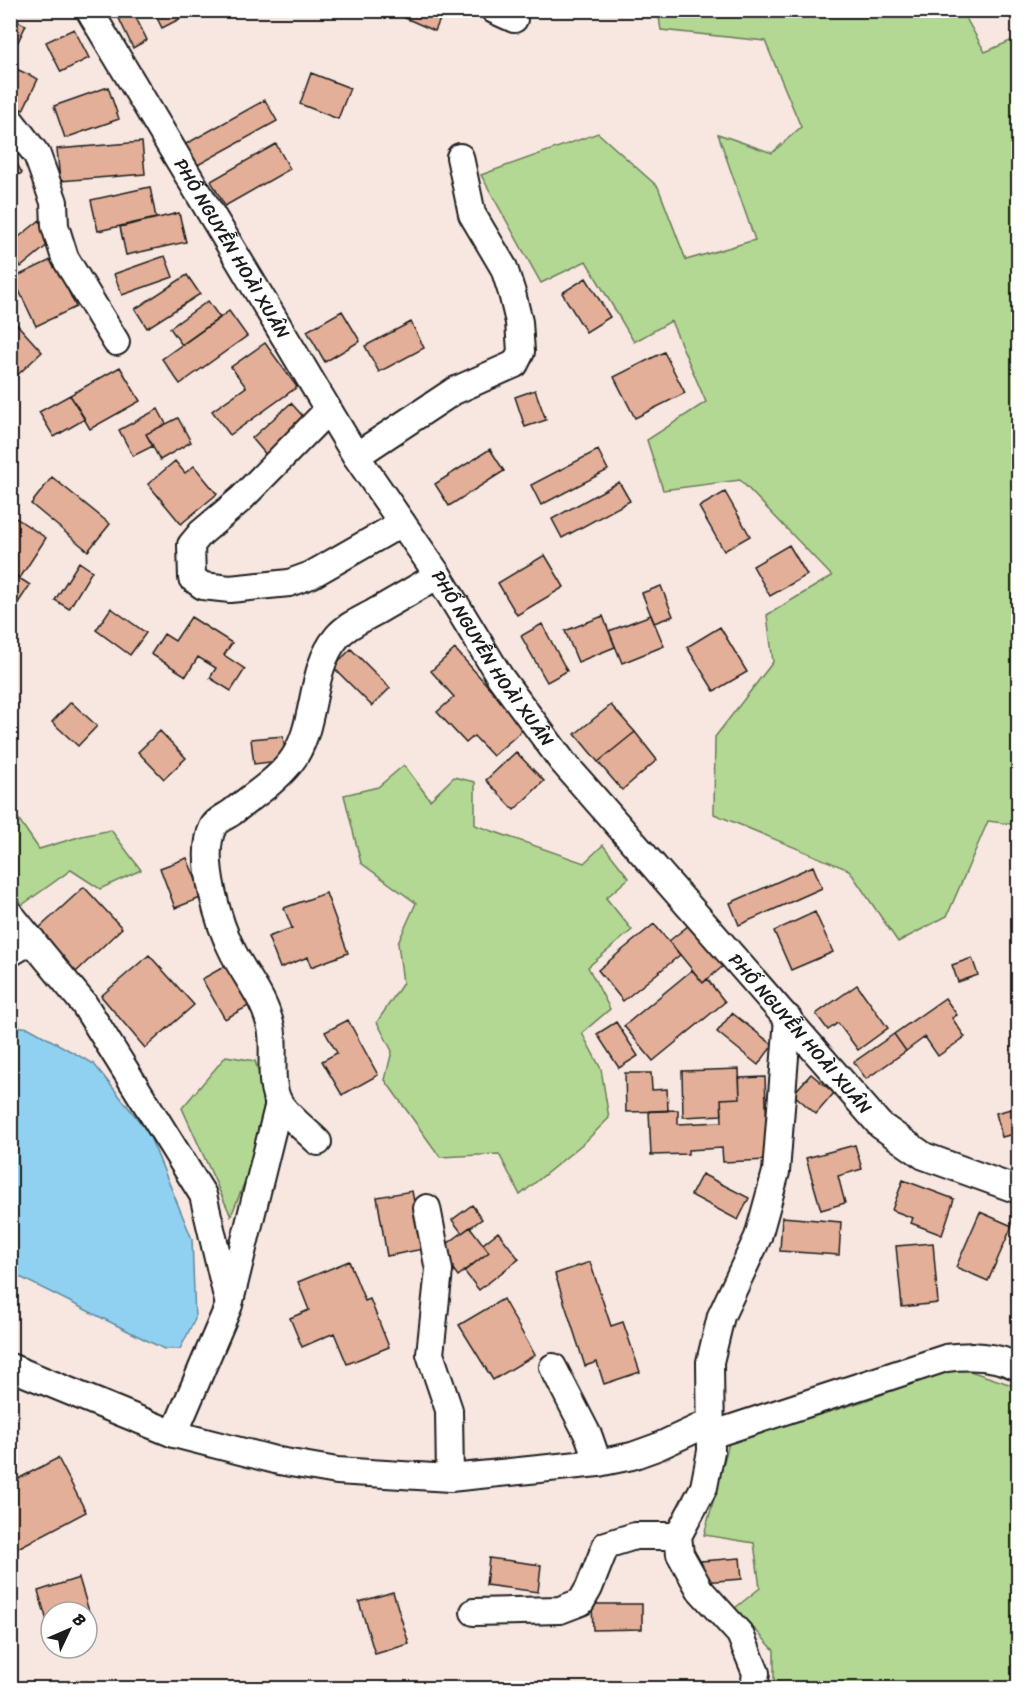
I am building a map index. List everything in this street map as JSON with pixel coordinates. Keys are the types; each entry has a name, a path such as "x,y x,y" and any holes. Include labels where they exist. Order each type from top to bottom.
{"street":[{"name":"PHỐ NGUYỄN HOÀI XUÂN","path":"89,10 356,456 438,576 500,677 562,761 880,1125 924,1156 1018,1190"},
{"path":"10,120 37,155 54,202 55,226 65,258 116,342"},
{"path":"356,456 454,391 515,364 521,352 519,322 512,292 504,268 472,214 460,157"},
{"path":"328,410 241,499 201,533 191,545 192,578 203,586 230,589 289,583 311,575 402,523"},
{"path":"174,1434 229,1305 279,1103 273,1077 271,1029 252,981 234,954 214,901 208,861 214,825 274,780 300,750 308,730 309,714 319,677 326,656 337,636 354,623 438,576"},
{"path":"10,914 21,946 84,1004 203,1195 229,1305"},
{"path":"754,1689 756,1673 740,1634 700,1590 680,1554 678,1536 704,1487 711,1451 710,1362 721,1316 758,1237 776,1172 788,1018"},
{"path":"279,1103 318,1142"},
{"path":"427,1208 439,1270 430,1354 449,1410 450,1478"},
{"path":"10,1367 174,1434 279,1461 337,1471 450,1478 598,1463 632,1456 711,1429 946,1358 970,1355 1006,1360 1018,1367"},
{"path":"553,1367 589,1437 598,1463"},
{"path":"474,1612 560,1610 581,1602 606,1545 635,1536 678,1536"}],"green space":[{"path":"658,11 962,11 985,52 1017,38 1018,825 988,821 947,916 898,942 849,870 714,814 715,737 773,662 767,615 832,576 740,480 663,490 647,440 706,402 671,321 634,342 586,261 541,283 481,175 598,133 658,187 686,260 755,240 718,134 772,153 801,127 765,41 661,30"},
{"path":"404,765 430,800 454,777 475,782 475,825 584,863 603,845 629,878 606,898 632,930 588,967 610,1009 582,1033 601,1069 609,1118 586,1141 520,1195 499,1154 440,1157 385,1080 392,1051 377,1022 403,983 398,943 416,903 361,863 344,795 378,787"},
{"path":"11,808 39,849 111,830 141,870 100,889 71,870 22,905 11,888"},
{"path":"226,1056 255,1061 272,1114 231,1216 182,1108"},
{"path":"958,1367 1018,1387 1018,1688 774,1688 774,1650 735,1608 760,1588 754,1543 704,1535 729,1443 861,1402"}],"water":[{"path":"10,1025 29,1028 94,1064 148,1132 192,1239 195,1319 180,1349 164,1349 22,1278 11,1277"}],"building":[{"path":"115,10 132,10 147,40 133,48"},
{"path":"153,10 197,10 162,28"},
{"path":"406,10 444,10 435,31 403,17"},
{"path":"10,18 26,25 10,58"},
{"path":"74,29 89,58 61,72 46,42"},
{"path":"10,66 38,79 23,110 10,104"},
{"path":"311,73 350,88 338,119 300,104"},
{"path":"108,87 119,119 65,138 54,106"},
{"path":"265,100 277,121 196,166 184,145"},
{"path":"142,142 145,174 60,181 57,149"},
{"path":"276,144 290,169 225,206 211,181"},
{"path":"10,151 22,173 10,179"},
{"path":"150,187 156,218 98,231 91,200"},
{"path":"179,213 186,242 126,255 120,227"},
{"path":"40,220 55,239 21,267 13,256 10,258 10,244"},
{"path":"165,256 173,277 122,295 114,274"},
{"path":"53,259 76,307 36,326 13,278"},
{"path":"187,275 200,294 147,328 135,309"},
{"path":"586,278 610,317 586,332 562,293"},
{"path":"208,301 220,318 182,345 170,328"},
{"path":"229,311 247,336 180,384 162,359"},
{"path":"342,311 360,341 325,362 307,331"},
{"path":"13,320 42,352 10,382 10,322"},
{"path":"411,322 424,348 379,372 365,346"},
{"path":"265,343 297,387 230,435 212,411 246,387 231,367"},
{"path":"664,352 685,393 635,418 614,377"},
{"path":"120,367 140,401 90,429 70,395"},
{"path":"535,390 546,420 525,427 515,397"},
{"path":"70,395 85,419 54,437 39,412"},
{"path":"291,403 308,422 268,457 252,438"},
{"path":"158,409 166,424 146,434 153,446 133,456 119,430"},
{"path":"178,418 191,442 160,460 146,434"},
{"path":"490,449 504,471 449,506 435,484"},
{"path":"598,450 608,470 541,505 531,485"},
{"path":"175,461 185,473 194,466 217,494 181,524 148,484"},
{"path":"52,477 110,524 88,551 31,504"},
{"path":"619,482 630,501 562,538 552,519"},
{"path":"725,492 750,536 724,551 699,507"},
{"path":"16,518 46,538 20,578 10,572 10,527"},
{"path":"789,545 807,575 770,596 753,566"},
{"path":"545,555 564,587 517,615 498,583"},
{"path":"79,562 92,571 69,609 55,600"},
{"path":"10,572 30,585 10,615"},
{"path":"661,586 673,616 654,623 642,593"},
{"path":"111,608 146,633 130,655 96,630"},
{"path":"651,615 664,646 622,663 609,631"},
{"path":"603,616 615,647 578,662 565,631"},
{"path":"191,617 232,643 224,655 245,669 231,691 210,678 216,668 198,657 186,676 151,654 164,634 175,641"},
{"path":"542,624 567,671 547,682 521,636"},
{"path":"720,627 747,672 714,691 687,647"},
{"path":"351,649 390,688 372,706 333,667"},
{"path":"455,649 525,728 493,756 474,736 466,743 437,712 454,697 431,671"},
{"path":"71,702 97,726 78,746 52,722"},
{"path":"611,705 635,732 598,762 575,734"},
{"path":"160,731 186,758 164,779 138,752"},
{"path":"635,732 657,760 622,790 598,762"},
{"path":"283,736 286,760 254,764 251,739"},
{"path":"516,752 544,781 514,810 486,780"},
{"path":"187,858 203,897 175,908 160,868"},
{"path":"813,866 822,888 739,925 730,903"},
{"path":"84,887 122,928 76,972 37,930"},
{"path":"326,893 348,953 311,967 308,957 280,968 268,937 292,928 284,908"},
{"path":"815,912 833,952 791,970 774,931"},
{"path":"693,922 727,963 703,983 669,941"},
{"path":"654,924 680,955 623,1001 598,970"},
{"path":"149,955 194,1005 145,1048 101,996"},
{"path":"972,958 978,975 958,982 952,965"},
{"path":"229,964 252,1004 225,1019 202,979"},
{"path":"692,970 703,983 707,979 725,1002 653,1061 624,1026"},
{"path":"857,985 888,1028 858,1050 838,1023 828,1030 816,1014"},
{"path":"945,998 957,1015 952,1018 965,1037 938,1056 925,1037 906,1051 894,1034"},
{"path":"732,1013 773,1045 758,1065 717,1032"},
{"path":"348,1020 378,1075 342,1095 322,1061 337,1053 325,1032"},
{"path":"616,1022 638,1056 619,1068 597,1034"},
{"path":"894,1034 906,1051 866,1079 854,1062"},
{"path":"739,1069 740,1098 721,1099 722,1115 683,1117 682,1071"},
{"path":"625,1073 651,1073 652,1090 667,1089 668,1111 626,1112"},
{"path":"811,1074 834,1093 816,1114 793,1094"},
{"path":"765,1077 768,1160 723,1162 722,1148 688,1150 688,1154 651,1155 649,1111 678,1110 678,1124 722,1122 721,1099 740,1098 739,1078"},
{"path":"1018,1107 1018,1133 1002,1137 996,1113"},
{"path":"855,1145 862,1169 838,1176 845,1203 821,1210 806,1158"},
{"path":"702,1174 749,1198 738,1220 691,1195"},
{"path":"903,1180 954,1199 942,1235 911,1223 913,1218 892,1210"},
{"path":"412,1191 423,1249 387,1256 377,1197"},
{"path":"472,1205 482,1219 462,1233 452,1220"},
{"path":"980,1212 1012,1226 988,1281 956,1267"},
{"path":"782,1217 841,1222 839,1255 780,1251"},
{"path":"470,1227 489,1252 458,1276 439,1250"},
{"path":"498,1232 519,1259 479,1290 464,1271 489,1252 483,1244"},
{"path":"933,1243 938,1303 902,1307 896,1246"},
{"path":"349,1261 365,1301 370,1299 389,1347 347,1364 334,1333 302,1347 290,1318 309,1310 298,1282"},
{"path":"590,1262 611,1326 623,1322 640,1372 604,1384 597,1362 585,1366 555,1274"},
{"path":"503,1299 535,1355 493,1380 459,1325"},
{"path":"58,1458 86,1512 18,1548 10,1533 10,1483"},
{"path":"489,1558 541,1565 538,1592 486,1585"},
{"path":"740,1558 742,1579 703,1582 701,1561"},
{"path":"79,1578 86,1600 41,1600 38,1591"},
{"path":"393,1592 409,1644 375,1654 359,1602"},
{"path":"592,1604 642,1604 642,1629 593,1630"}]}
